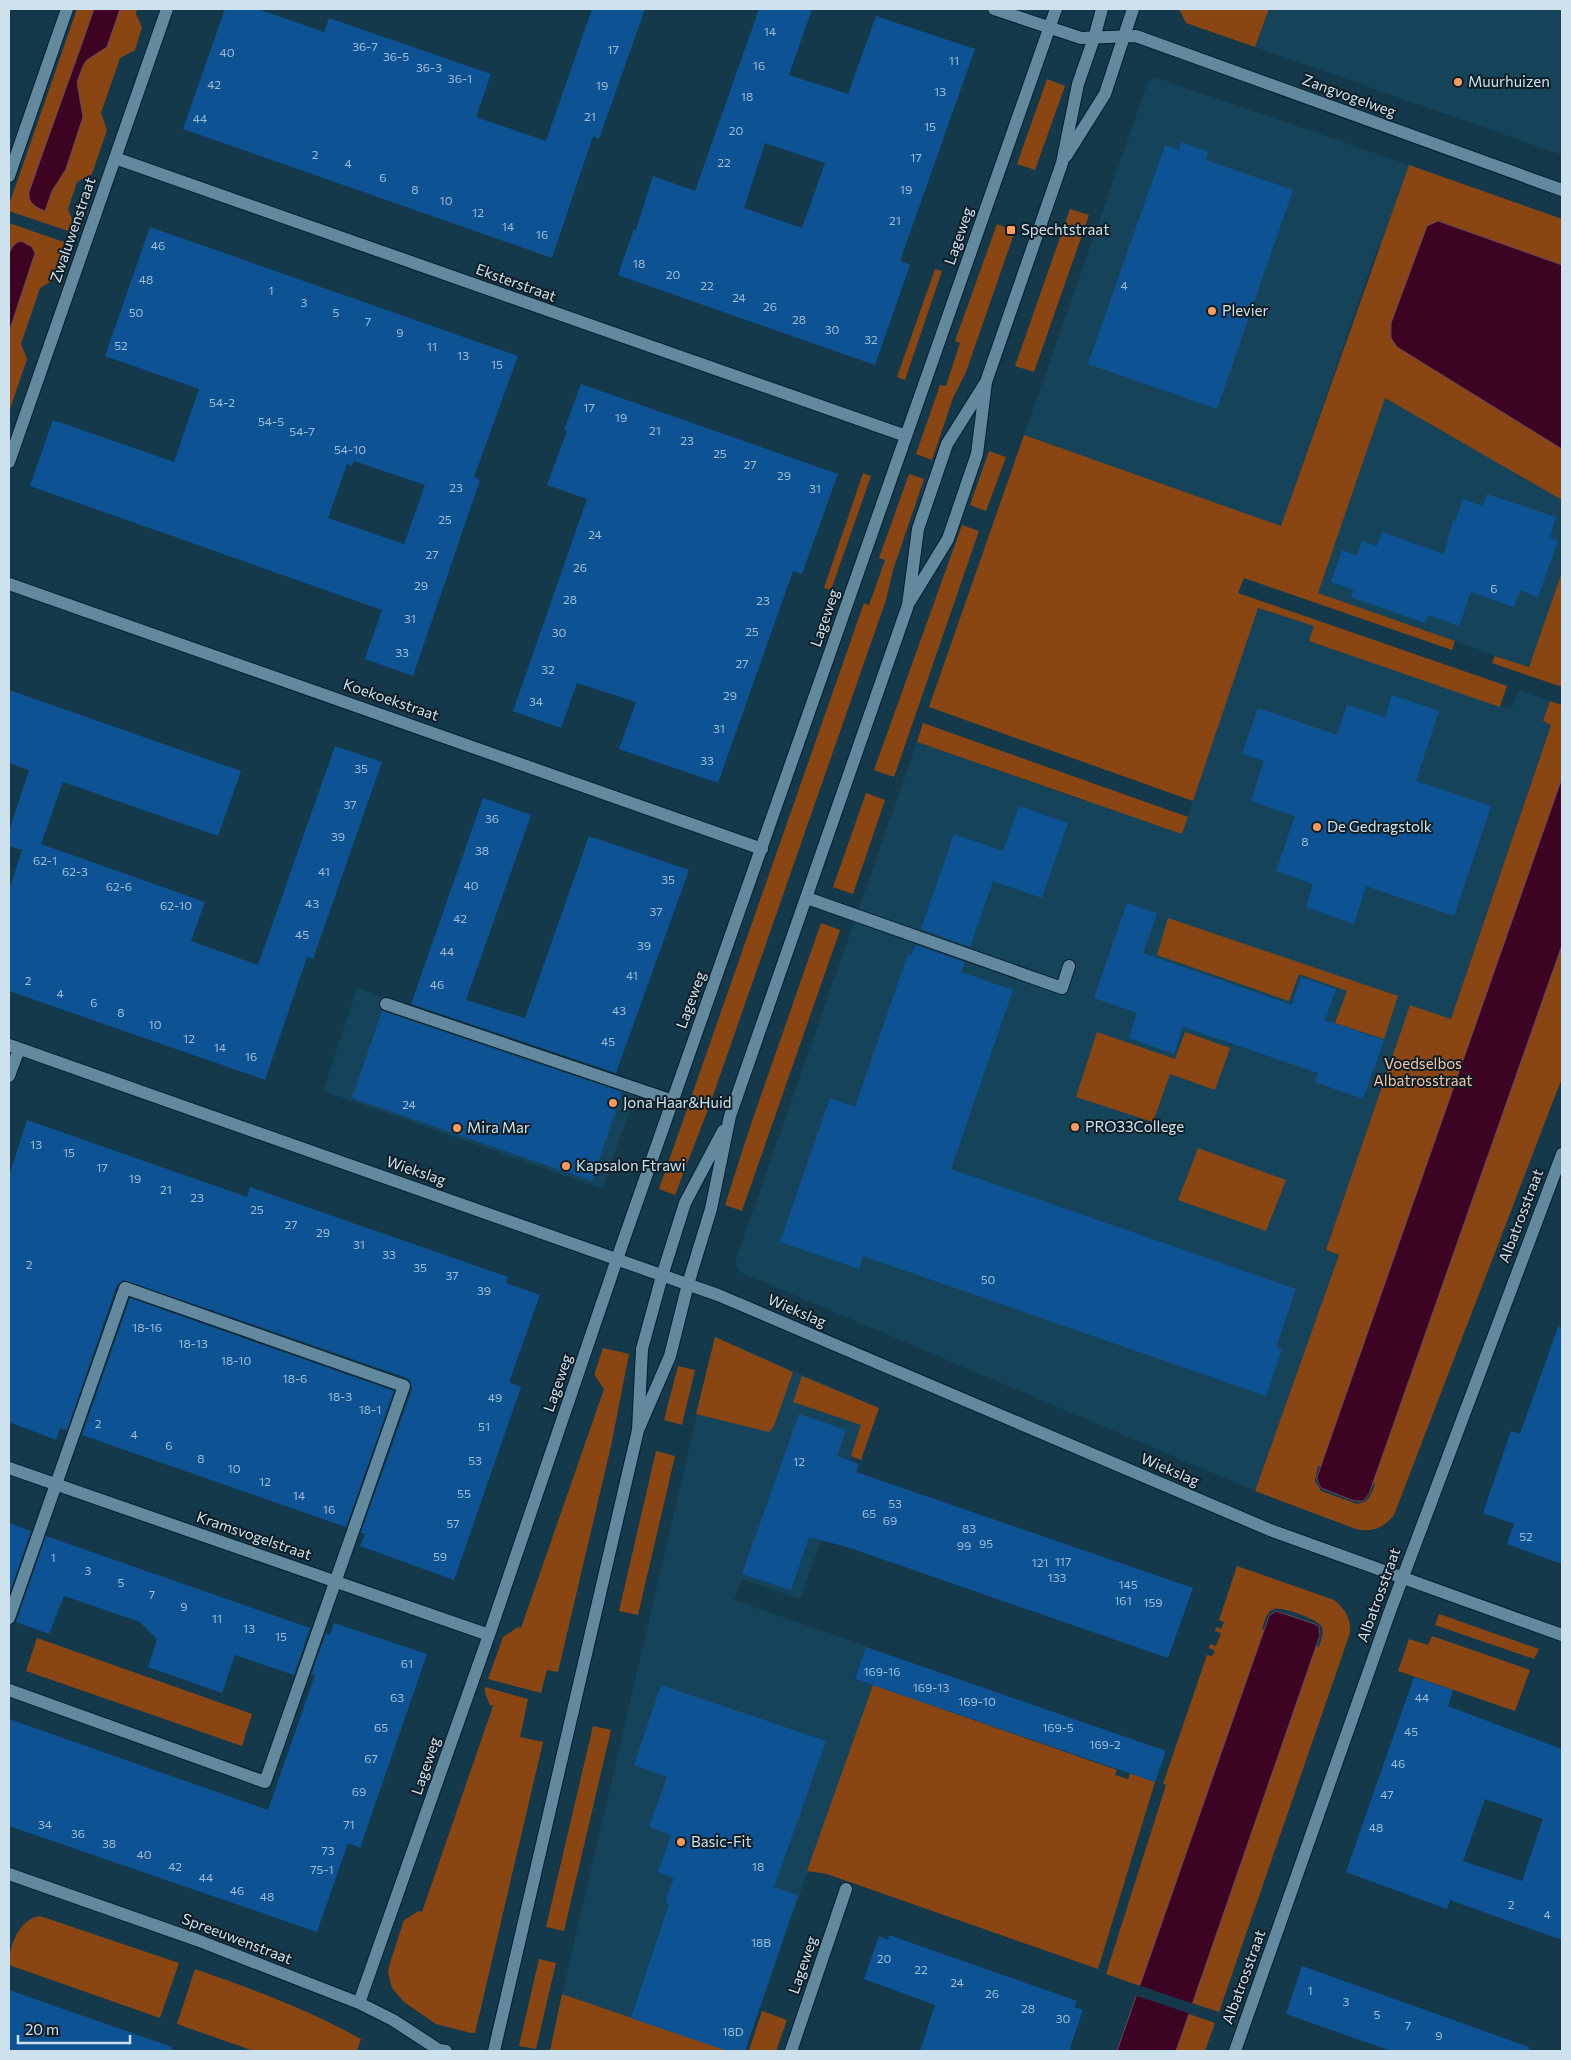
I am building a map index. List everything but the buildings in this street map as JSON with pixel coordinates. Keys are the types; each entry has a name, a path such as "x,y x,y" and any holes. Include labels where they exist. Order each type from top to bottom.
{"street":[{"path":"9,176 67,9"},
{"name":"Zwaluwenstraat","path":"9,462 167,9"},
{"path":"994,9 1081,38 1124,37"},
{"name":"Lageweg","path":"359,2004 489,1635 617,1259 1056,9"},
{"path":"908,605 948,539 977,454 986,382 1062,163 1078,84 1102,9"},
{"path":"1062,163 1105,94 1133,9"},
{"name":"Zangvogelweg","path":"1124,37 1136,36 1562,190"},
{"name":"Eksterstraat","path":"115,158 906,436"},
{"path":"494,2051 638,1430 642,1350 662,1276 685,1203 730,1116 908,605 918,530 947,444 986,382"},
{"name":"Koekoekstraat","path":"9,584 762,849"},
{"path":"807,898 1062,988 1069,966"},
{"path":"386,1004 673,1101"},
{"path":"9,1076 14,1047"},
{"name":"Wiekslag","path":"14,1047 688,1284 1238,1517 1402,1579 1562,1635"},
{"path":"638,1430 670,1356 688,1284 711,1209 730,1116"},
{"name":"Albatrosstraat","path":"1235,2051 1402,1579 1562,1154"},
{"path":"9,1618 125,1288 404,1386 265,1782 9,1690"},
{"name":"Kramsvogelstraat","path":"9,1468 489,1635"},
{"name":"Spreeuwenstraat","path":"9,1874 197,1940 359,2004 393,2020 439,2050 446,2051"},
{"name":"Lageweg","path":"791,2051 846,1889"}],"shaded area":[{"path":"94,9 120,9 107,47 87,60 77,82 83,117 66,169 52,191 45,211 31,202 29,192"},
{"name":"Muurhuizen","path":"1269,9 1562,9 1562,155 1255,47"},
{"name":"Plevier","path":"1155,77 1409,165 1382,241 1376,252 1281,526 1024,435 1148,82"},
{"path":"1438,221 1562,265 1562,449 1397,347 1391,338 1391,323 1427,226"},
{"path":"21,241 32,247 35,253 9,332 9,255 13,246"},
{"path":"1385,398 1562,500 1562,572 1529,667 1318,593"},
{"name":"PRO33College","path":"1257,608 1314,626 1310,641 1511,710 1519,690 1550,701 1543,721 1551,724 1451,1019 1410,1005 1326,1250 1339,1255 1255,1491 740,1272 735,1262 917,742 1085,801 1188,817"},
{"path":"1562,778 1562,945 1369,1494 1363,1501 1354,1501 1321,1488 1317,1477"},
{"path":"357,988 638,1085 603,1189 323,1091"},
{"path":"715,1337 879,1408 861,1460 851,1457 800,1599 742,1579 734,1600 867,1646 854,1679 873,1685 745,2051 739,2051 701,2037 699,2041 562,1994"},
{"path":"1276,1611 1315,1624 1319,1627 1320,1635 1176,2051 1117,2051 1269,1616"}],"green space":[{"path":"77,9 137,9 136,14 142,27 135,50 120,58 101,113 107,130 92,174 77,182 68,209 74,224 71,232 9,211 9,205"},
{"path":"1179,9 1269,9 1255,47 1186,23"},
{"path":"1047,79 1065,86 1035,170 1017,164"},
{"path":"1409,165 1562,219 1562,265 1438,221 1390,330 1391,338 1397,347 1562,449 1562,500 1385,398 1318,593 1455,641 1452,650 1244,578 1238,593 1507,686 1500,707 1309,641 1314,626 1258,608 1193,801 929,707 1024,435 1281,526"},
{"path":"1070,209 1089,215 1034,372 1015,366"},
{"path":"9,223 67,243 55,279 40,288 21,344 27,359 9,412"},
{"path":"997,224 1015,231 966,372 953,398 932,460 916,454 940,385 946,386 960,343 955,341"},
{"path":"935,269 942,271 905,380 897,377"},
{"path":"989,451 1006,457 986,511 970,505"},
{"path":"863,473 871,476 831,590 824,588"},
{"path":"909,474 924,479 893,570 886,600 709,1107 675,1195 659,1189 864,603 869,605 885,560 879,558"},
{"path":"962,525 979,531 894,777 874,770"},
{"path":"1562,572 1562,687 1492,663 1495,656 1529,667"},
{"name":"Voedselbos Albatrosstraat","path":"1550,701 1562,705 1562,778 1321,1467 1318,1466 1315,1481 1321,1491 1357,1504 1369,1498 1375,1485 1373,1483 1562,945 1562,1078 1394,1515 1382,1526 1372,1530 1356,1529 1255,1491 1339,1255 1326,1250 1410,1005 1451,1019 1551,725 1543,721"},
{"path":"923,723 1188,817 1182,834 917,742"},
{"path":"866,793 885,800 853,894 833,887"},
{"path":"1168,918 1398,996 1384,1039 1335,1023 1347,991 1299,974 1289,1001 1157,955"},
{"path":"821,923 840,930 742,1211 725,1205"},
{"path":"1097,1032 1175,1059 1185,1032 1230,1048 1215,1090 1170,1074 1153,1122 1076,1097"},
{"path":"1198,1148 1286,1180 1266,1231 1178,1200"},
{"path":"715,1337 793,1372 774,1426 769,1432 696,1414"},
{"path":"603,1348 629,1354 611,1446 558,1672 547,1670 541,1693 488,1679 503,1637 518,1627 521,1628 604,1389 595,1376"},
{"path":"678,1366 695,1370 682,1425 664,1420"},
{"path":"802,1376 879,1408 861,1460 851,1456 861,1425 793,1402"},
{"path":"656,1451 675,1456 638,1615 619,1611"},
{"path":"1237,1566 1334,1600 1346,1614 1350,1633 1219,2012 1192,2003 1316,1646 1319,1647 1322,1627 1308,1617 1274,1609 1266,1617 1262,1629 1264,1630 1140,1986 1106,1974 1166,1785 1163,1784 1207,1655 1212,1656 1215,1651 1209,1648 1210,1644 1216,1646 1221,1633 1215,1631 1216,1627 1221,1629 1224,1622 1219,1620"},
{"path":"1439,1614 1539,1649 1534,1659 1435,1625"},
{"path":"1432,1636 1530,1670 1515,1711 1398,1671 1409,1639 1428,1645"},
{"path":"37,1638 252,1714 242,1746 26,1671"},
{"path":"873,1685 1117,1770 1115,1775 1128,1779 1130,1773 1155,1782 1098,1969 827,1874 807,1871"},
{"path":"485,1687 528,1699 520,1737 543,1742 475,2033 471,2033 436,2024 404,2002 392,1988 388,1973 404,1920 419,1911 422,1912 493,1706 490,1705 485,1693"},
{"path":"593,1726 611,1730 564,1931 546,1927"},
{"path":"40,1916 179,1963 160,2018 9,1965 13,1942 17,1934 26,1922"},
{"path":"539,1959 556,1963 536,2049 519,2046"},
{"path":"195,1969 238,1984 341,2028 361,2039 357,2051 254,2051 177,2024"},
{"path":"562,1994 699,2041 701,2037 739,2051 550,2051"},
{"path":"762,2011 787,2020 776,2051 749,2050"},
{"path":"1189,2014 1215,2023 1205,2051 1176,2051"}],"pier":[{"path":"1138,1985 1194,2004 1191,2014 1134,1995"}],"place":[{"name":"Muurhuizen","path":"1458,82"},
{"name":"Spechtstraat","path":"1011,230"},
{"name":"Plevier","path":"1212,311"},
{"name":"De Gedragstolk","path":"1317,827"},
{"name":"Jona Haar&Huid","path":"613,1103"},
{"name":"PRO33College","path":"1075,1127"},
{"name":"Mira Mar","path":"457,1128"},
{"name":"Kapsalon Ftrawi","path":"566,1166"},
{"name":"Basic-Fit","path":"681,1842"}]}
